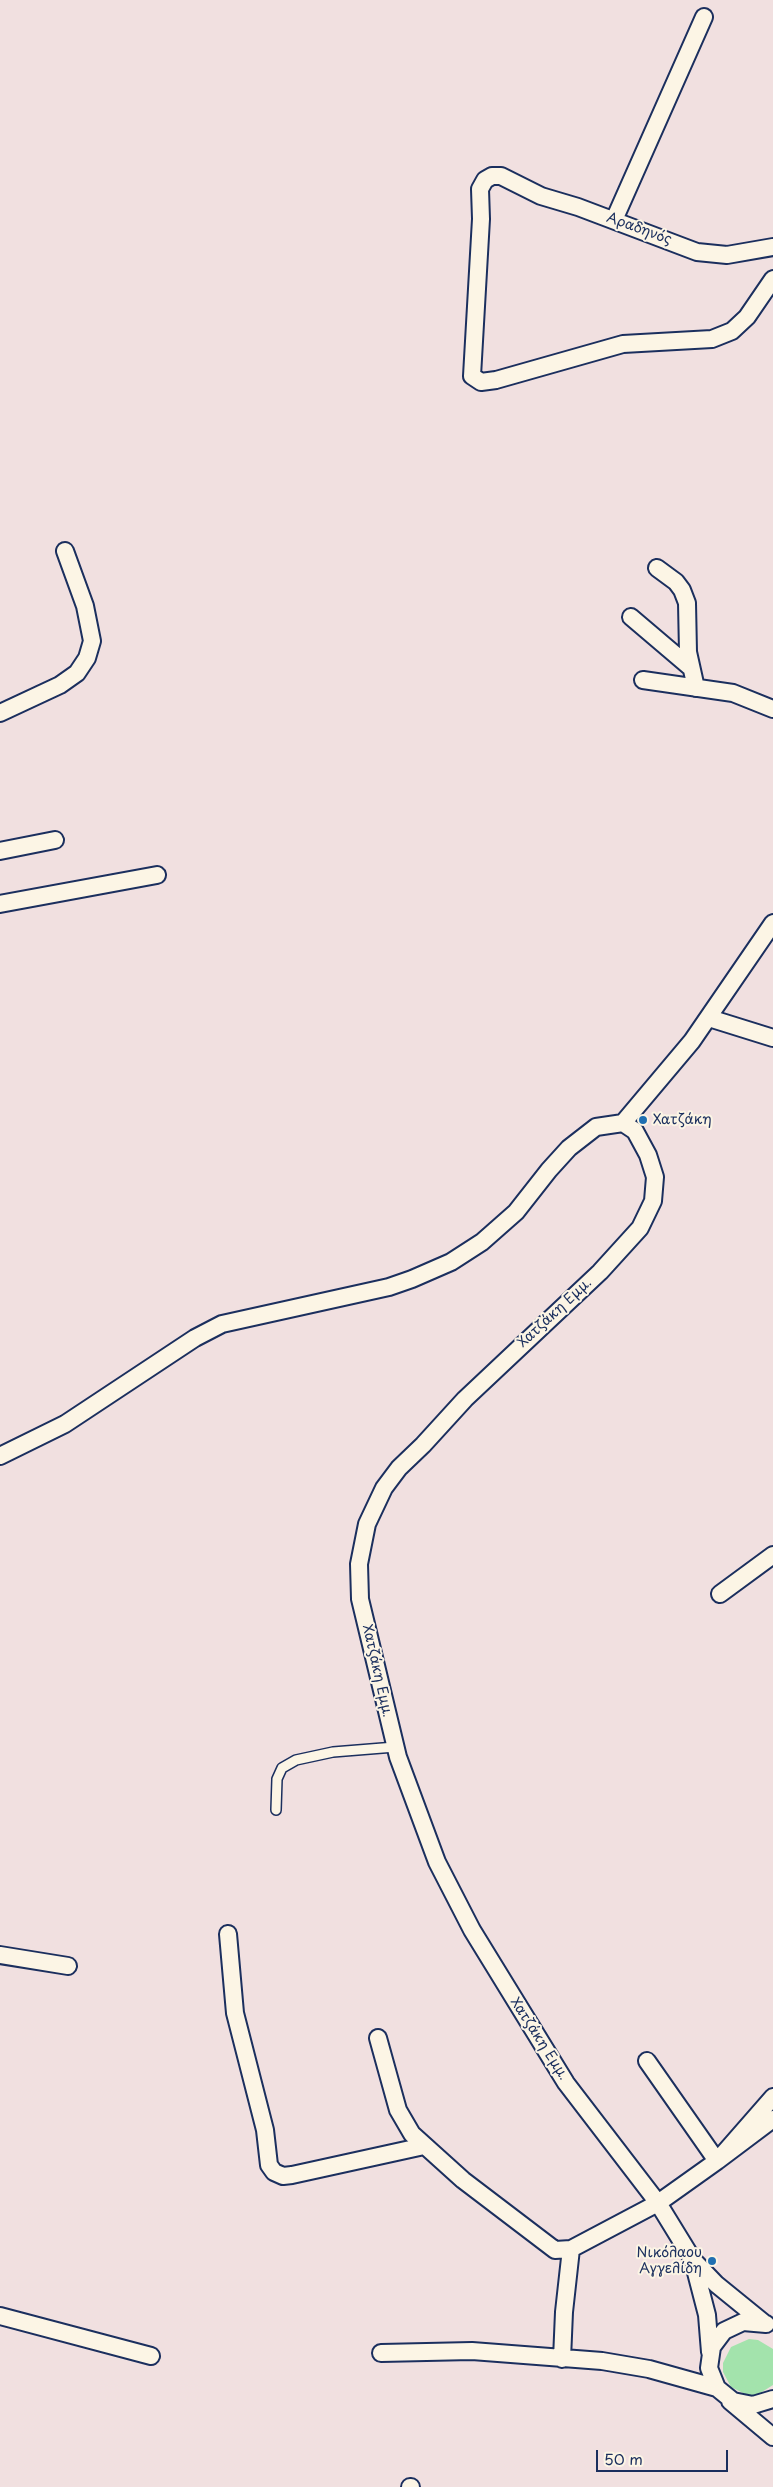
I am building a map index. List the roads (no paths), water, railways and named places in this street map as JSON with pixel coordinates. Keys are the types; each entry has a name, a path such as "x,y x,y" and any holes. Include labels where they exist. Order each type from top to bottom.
{"street":[{"path":"614,220 704,17"},
{"name":"Αραδηνός","path":"773,246 741,254 697,252 614,220 541,196 501,176 492,176 485,180 480,189 481,219 470,370 472,376 481,382 623,344 712,339 732,331 747,317 773,279"},
{"path":"0,713 60,686 77,673 88,658 92,641 85,606 65,551"},
{"path":"657,568 676,582 682,590 687,603 688,652 696,688"},
{"path":"631,616 691,668"},
{"path":"643,680 733,693 773,709"},
{"path":"0,851 55,840"},
{"path":"0,904 157,875"},
{"path":"0,1456 65,1424 195,1338 222,1324 389,1287 421,1276 451,1262 482,1242 516,1212 548,1170 569,1148 596,1127 623,1123 708,1018 773,923"},
{"path":"708,1018 773,1038"},
{"name":"Χατζάκη Εμμ.","path":"623,1123 635,1131 641,1141 655,1177 653,1201 640,1228 600,1272 465,1398 424,1445 399,1468 384,1488 367,1524 359,1564 360,1599 395,1746 437,1862 492,1967 566,2083 658,2203 692,2260"},
{"path":"720,1594 773,1555"},
{"path":"228,1934 235,2013 264,2130 269,2165 274,2172 283,2176 292,2175 424,2146"},
{"path":"0,1955 68,1966"},
{"path":"378,2038 398,2110 412,2134 463,2180 555,2250 571,2249 658,2203 773,2119"},
{"path":"647,2061 717,2161"},
{"path":"717,2161 773,2097"},
{"path":"565,2359 566,2286 571,2249"},
{"path":"692,2260 716,2284 768,2326"},
{"path":"692,2260 707,2315 710,2375 722,2393 773,2437"},
{"path":"0,2316 151,2356"},
{"path":"710,2354 719,2335 730,2327 750,2321 768,2326"},
{"path":"381,2353 517,2353 629,2364 722,2393 739,2403 753,2405 773,2399"}],"lane":[{"path":"276,1810 277,1779 282,1768 296,1760 333,1752 395,1746"}],"place":[{"name":"Χατζάκη","path":"643,1120"},
{"name":"Νικόλαου Αγγελίδη","path":"712,2261"}]}
